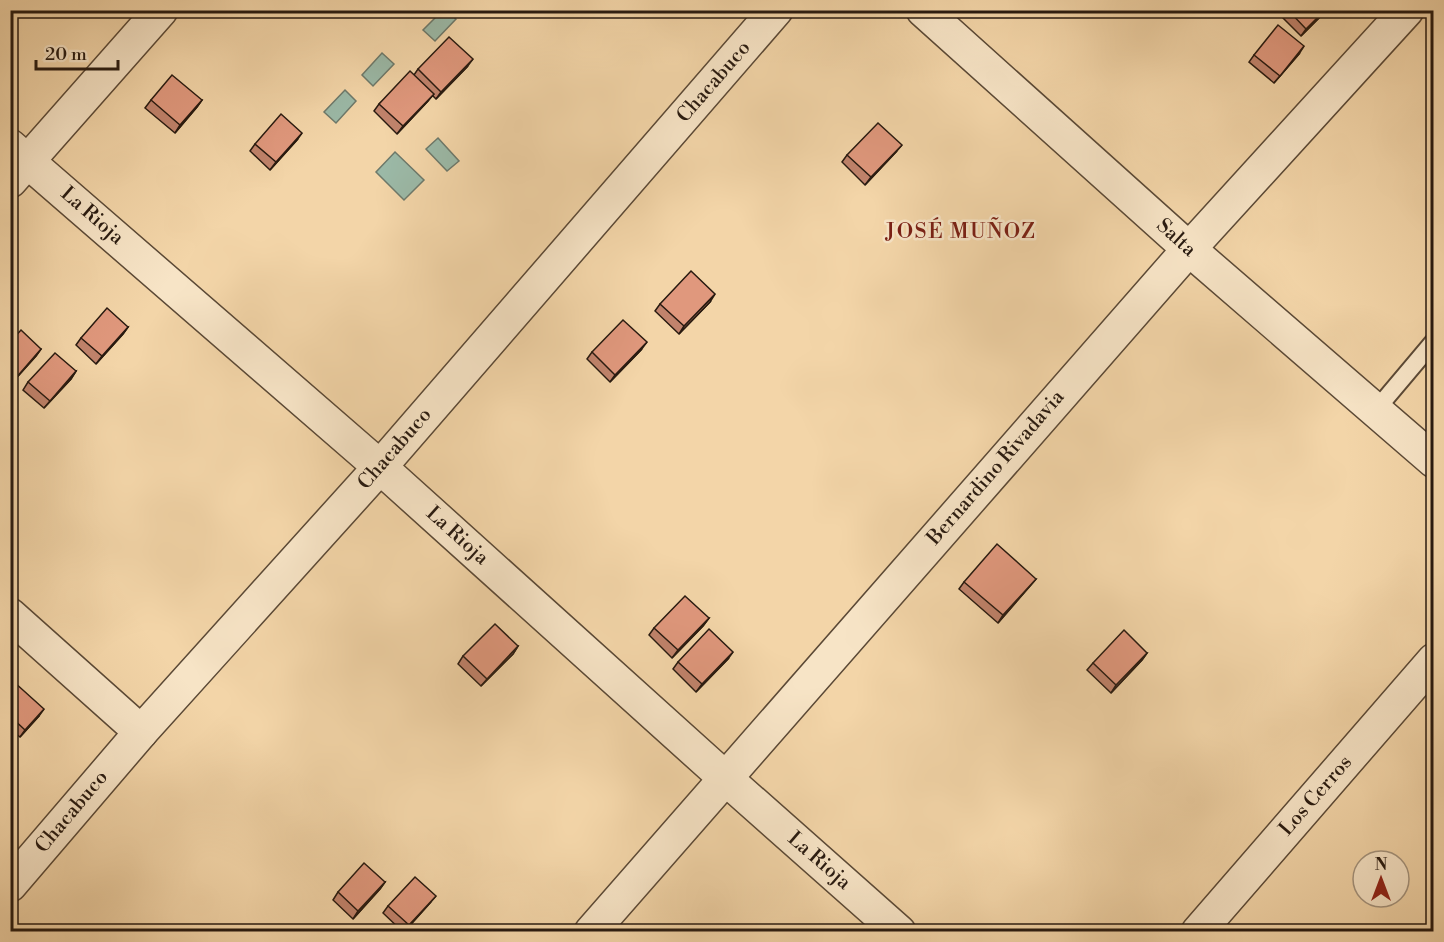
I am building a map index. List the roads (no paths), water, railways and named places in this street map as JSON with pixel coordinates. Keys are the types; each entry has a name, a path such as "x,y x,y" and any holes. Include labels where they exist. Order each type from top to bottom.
{"street":[{"path":"16,162 161,10"},
{"name":"Chacabuco","path":"10,885 141,732 380,467 776,10"},
{"name":"Salta","path":"923,10 1189,249 1434,461"},
{"name":"Bernardino Rivadavia","path":"591,932 724,777 1189,249 1407,10"},
{"name":"La Rioja","path":"16,162 380,467 899,932"},
{"path":"10,615 141,732"},
{"name":"Los Cerros","path":"1198,932 1434,660"}],"lane":[{"path":"1376,411 1434,341"}],"district":[{"name":"JOSÉ MUÑOZ","path":"961,232"}]}
